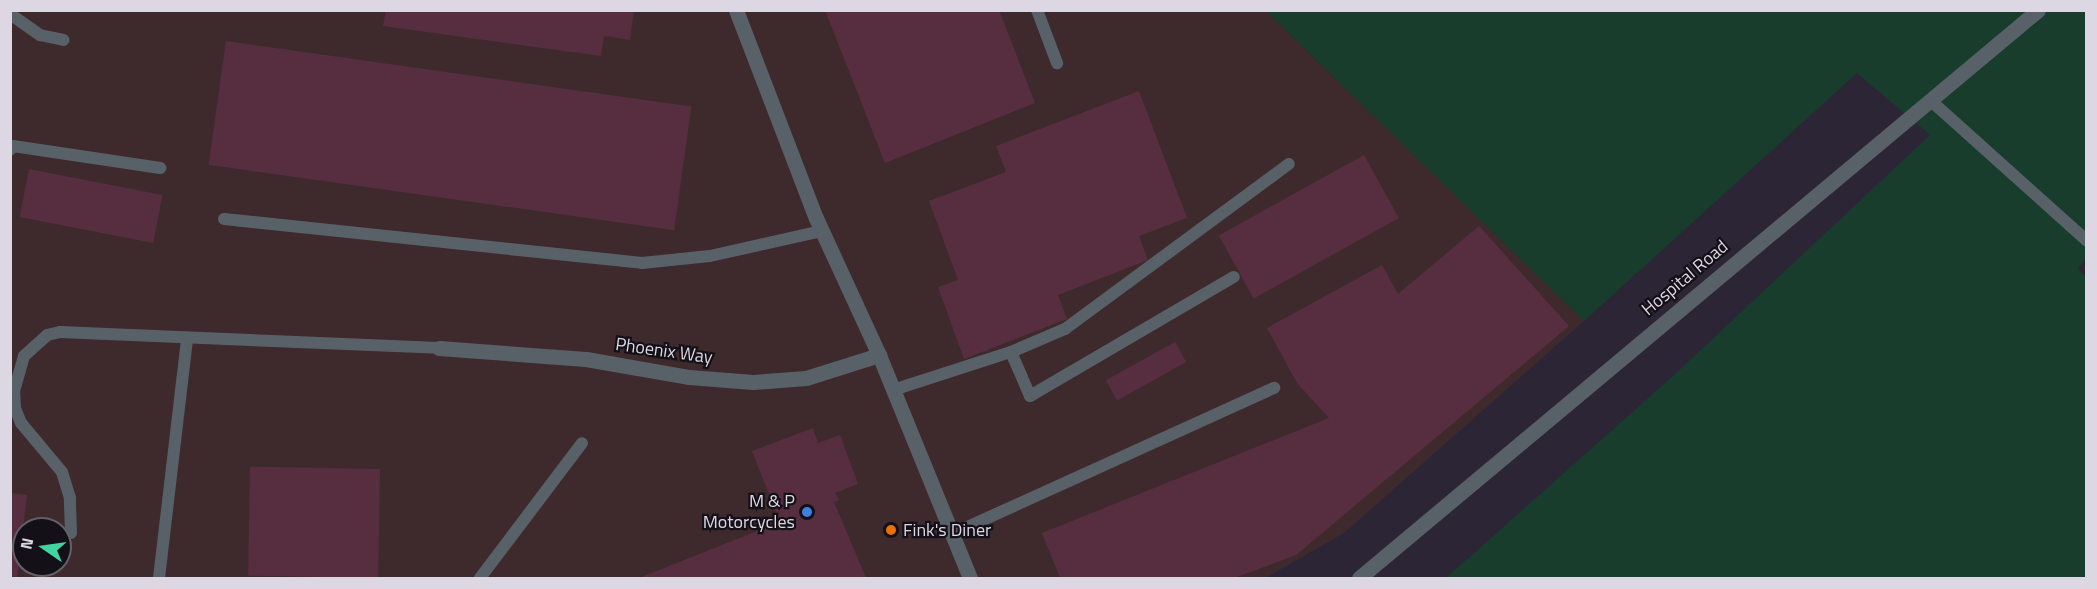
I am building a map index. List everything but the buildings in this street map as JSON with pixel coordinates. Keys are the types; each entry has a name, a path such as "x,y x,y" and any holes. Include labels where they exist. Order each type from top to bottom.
{"street":[{"path":"736,10 822,231 879,355 970,579"},
{"name":"Hospital Road","path":"1359,579 2038,10"},
{"name":"Phoenix Way","path":"440,348 586,359 689,376 753,382 806,378 879,355"}],"lane":[{"path":"1037,10 1057,63"},
{"path":"10,14 40,35 63,40"},
{"path":"1930,100 2086,240"},
{"path":"10,150 13,146 160,168"},
{"path":"893,390 1011,352 1065,329 1288,164"},
{"path":"224,219 642,263 710,256 822,231"},
{"path":"1011,352 1030,396 1234,277"},
{"path":"71,517 70,498 62,472 21,423 15,408 14,391 24,356 35,343 60,332 440,348"},
{"path":"159,579 188,338"},
{"path":"952,534 1274,388"},
{"path":"480,579 582,443"}],"shaded area":[{"path":"10,11 1266,11 1584,321 1344,533 1265,578 11,578"}],"green space":[{"path":"1266,11 2086,11 2086,258 2078,269 2086,277 2086,578 1446,578 1673,376 1930,135 1857,73 1584,321"}],"place":[{"name":"M & P Motorcycles","path":"807,512"},
{"name":"Fink's Diner","path":"891,530"}]}
